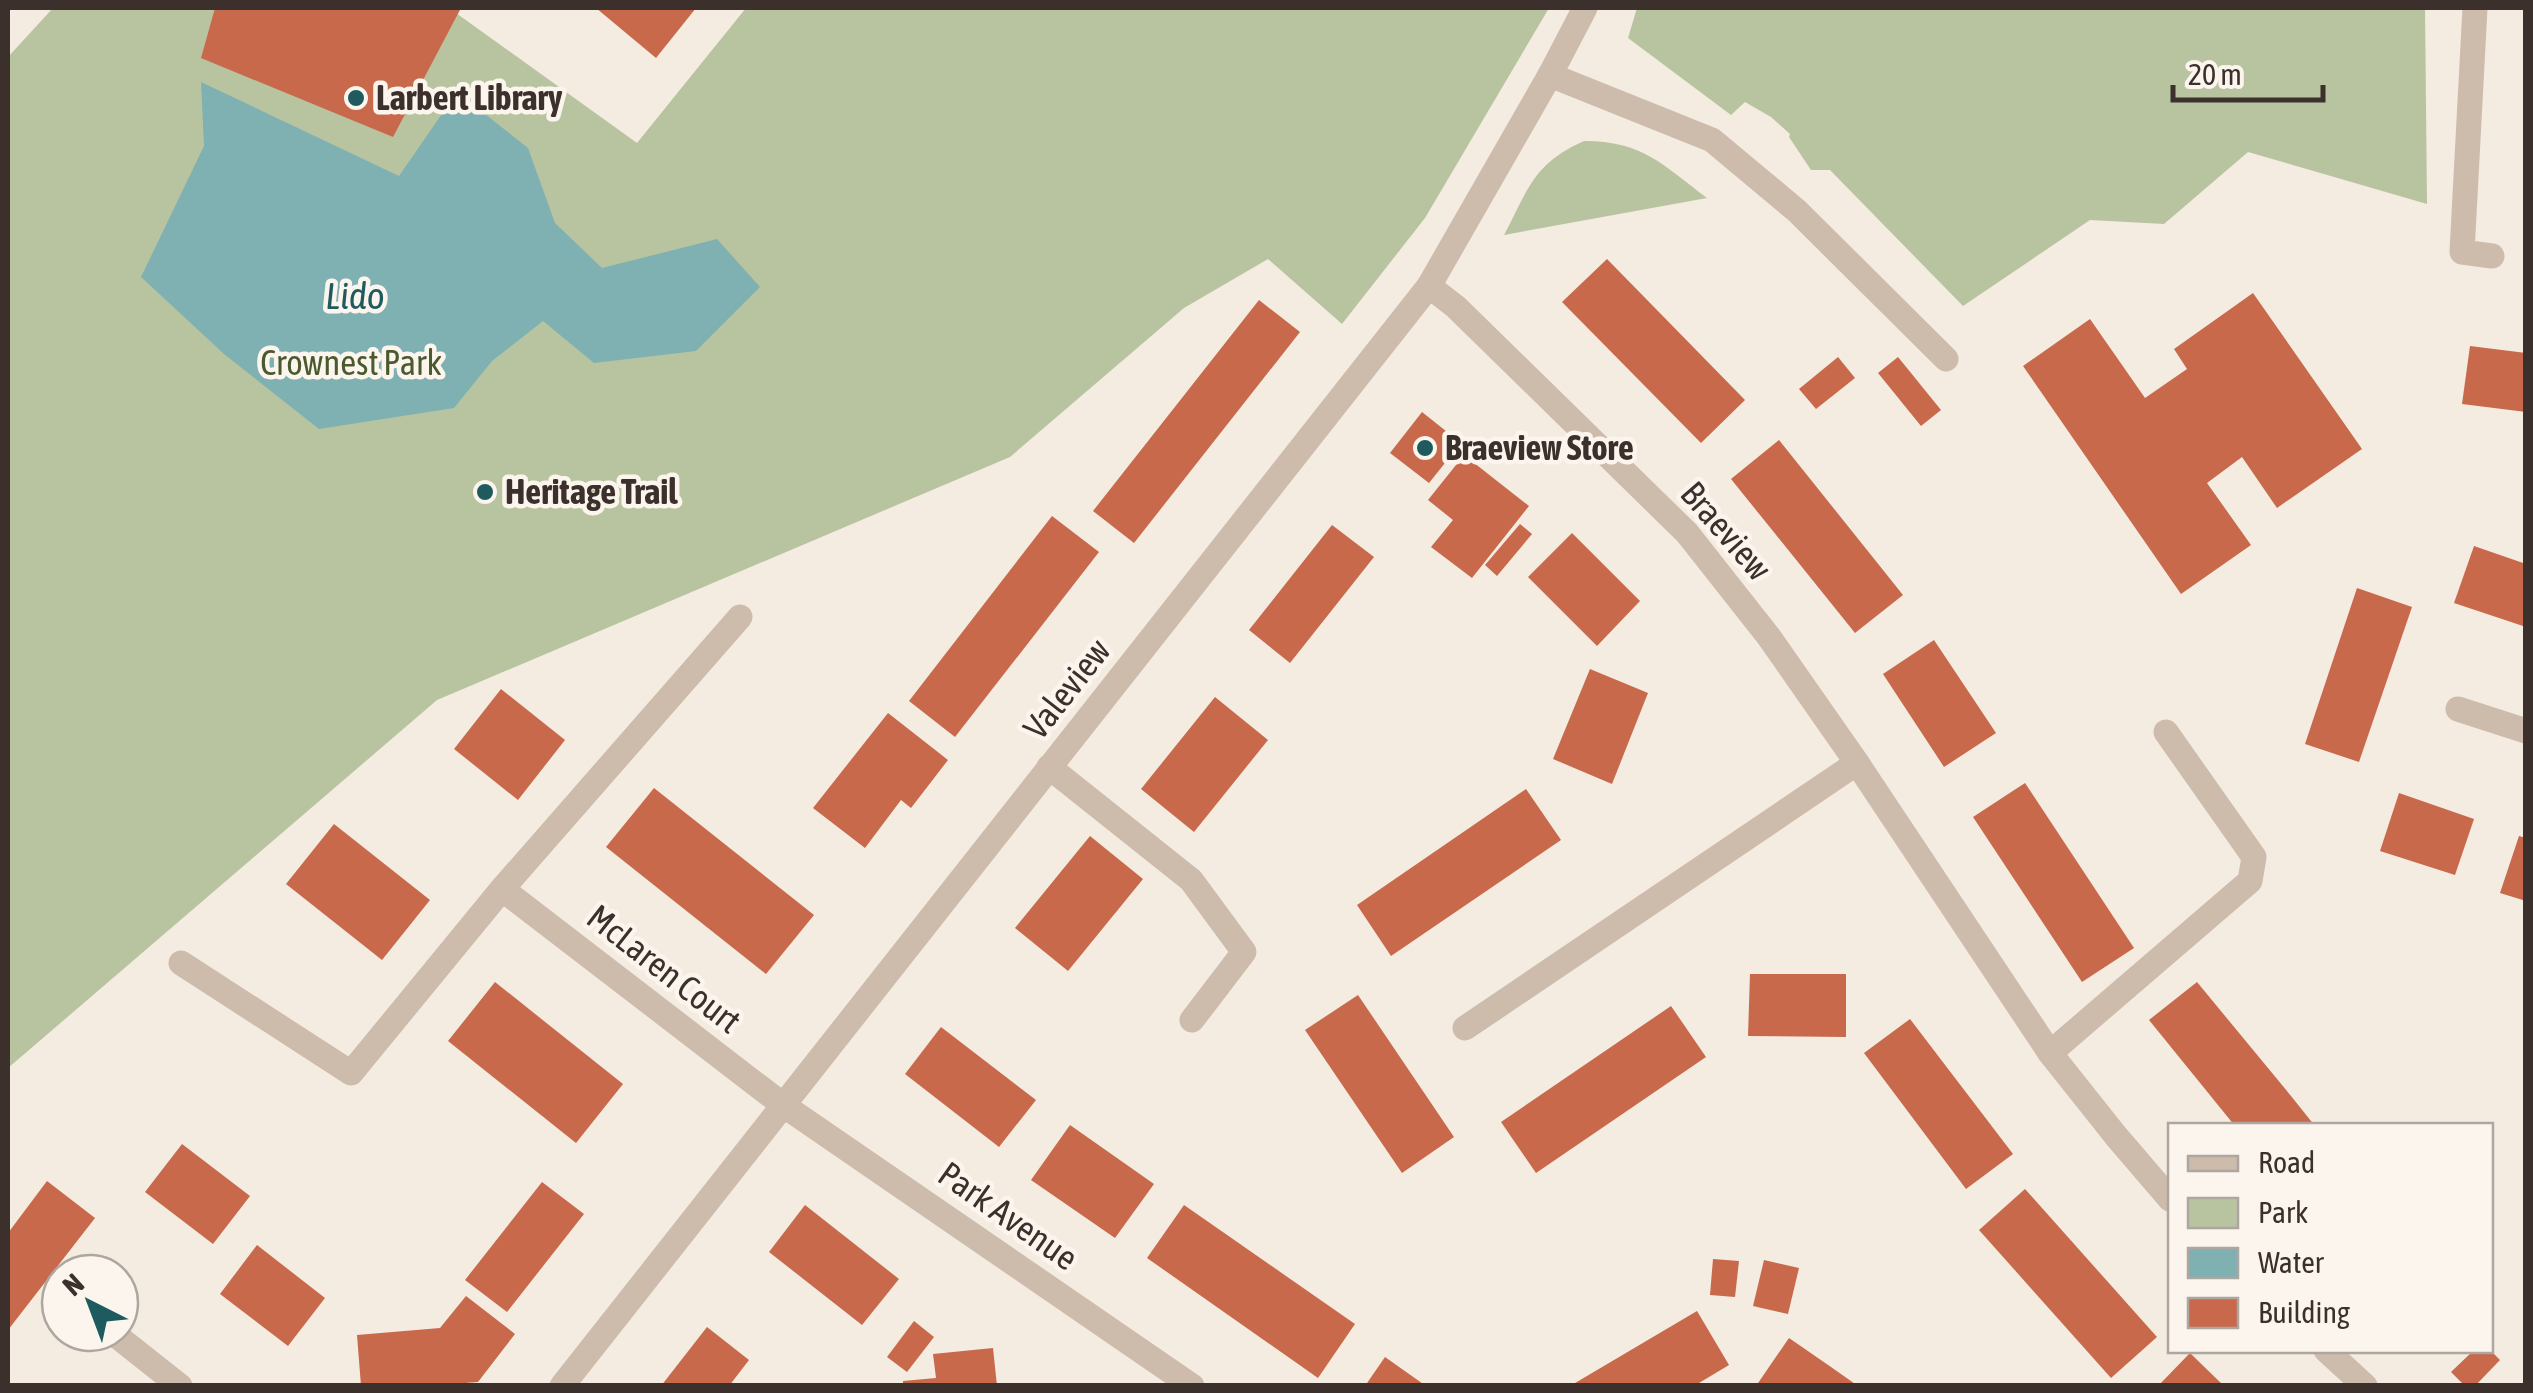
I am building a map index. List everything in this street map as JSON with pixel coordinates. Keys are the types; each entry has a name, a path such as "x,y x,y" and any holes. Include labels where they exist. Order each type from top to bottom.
{"street":[{"name":"Valeview","path":"562,1386 1429,286 1584,8"},
{"path":"2475,8 2462,252 2492,256"},
{"path":"1550,74 1712,140 1797,211 1946,358"},
{"name":"Braeview","path":"1429,286 1456,307 1687,533 1769,637 2050,1052 2168,1197"},
{"path":"181,962 351,1073 502,888 740,617"},
{"path":"2458,709 2526,731"},
{"path":"2050,1052 2250,881 2254,858 2166,732"},
{"path":"1465,1028 1857,763"},
{"path":"1049,767 1191,880 1244,952 1192,1020"},
{"name":"McLaren Court","path":"502,888 784,1104"},
{"name":"Park Avenue","path":"784,1104 1178,1382"},
{"path":"138,1353 180,1386"},
{"path":"2329,1353 2366,1386"}],"green space":[{"name":"Crownest Park","path":"53,8 449,8 637,143 746,8 1549,8 1425,218 1342,324 1268,259 1184,308 1010,457 437,700 8,1068 8,57"},
{"path":"1637,8 2425,8 2427,204 2248,152 2164,224 2090,220 1963,306 1830,170 1811,170 1790,134 1771,117 1745,102 1731,115 1628,38"},
{"path":"1584,141 1637,150 1707,198 1504,235 1543,168"}],"water":[{"name":"Lido","path":"201,82 399,176 457,92 528,148 555,223 602,268 717,239 760,287 696,351 594,363 543,321 492,361 454,408 319,429 224,354 141,277 204,146"}],"building":[{"name":"Larbert Library","path":"215,8 461,8 393,137 201,58"},
{"path":"596,8 696,8 656,58"},
{"path":"1607,259 1745,400 1701,443 1562,302"},
{"path":"2253,293 2362,449 2277,508 2242,457 2207,483 2251,545 2181,594 2023,366 2090,319 2145,398 2187,369 2174,349"},
{"path":"1259,300 1300,332 1134,543 1093,511"},
{"path":"2470,346 2526,353 2526,412 2462,404"},
{"path":"1838,357 1855,378 1816,409 1799,389"},
{"path":"1898,357 1941,410 1921,426 1878,373"},
{"name":"Braeview Store","path":"1422,412 1461,443 1429,483 1390,453"},
{"path":"1779,440 1903,595 1855,633 1731,479"},
{"path":"1464,455 1529,506 1472,578 1431,547 1453,520 1428,500"},
{"path":"1052,516 1099,552 955,737 909,701"},
{"path":"1520,524 1532,534 1497,576 1485,565"},
{"path":"1332,525 1374,557 1290,663 1249,630"},
{"path":"1572,533 1640,601 1597,646 1528,577"},
{"path":"2474,546 2526,564 2526,627 2454,603"},
{"path":"2357,588 2412,607 2359,762 2305,744"},
{"path":"1934,640 1996,733 1944,767 1883,674"},
{"path":"1590,669 1648,693 1612,784 1553,759"},
{"path":"501,689 565,740 518,800 454,749"},
{"path":"1215,697 1268,740 1194,832 1141,789"},
{"path":"888,713 948,760 911,808 901,800 865,848 813,808"},
{"path":"2025,783 2134,948 2082,982 1973,817"},
{"path":"654,788 814,915 766,974 606,847"},
{"path":"1526,789 1561,840 1391,956 1357,905"},
{"path":"2399,793 2474,819 2455,875 2380,851"},
{"path":"334,824 430,900 382,960 286,884"},
{"path":"1090,836 1143,879 1068,971 1015,928"},
{"path":"2519,836 2526,838 2526,901 2500,893"},
{"path":"1750,974 1846,974 1846,1037 1748,1036"},
{"path":"495,982 623,1084 576,1143 448,1041"},
{"path":"2197,982 2313,1123 2233,1123 2149,1020"},
{"path":"1358,995 1454,1137 1402,1173 1305,1030"},
{"path":"1671,1006 1706,1057 1536,1173 1501,1122"},
{"path":"1910,1019 2013,1154 1966,1189 1864,1053"},
{"path":"941,1027 1036,1100 999,1147 905,1074"},
{"path":"1070,1125 1154,1184 1115,1238 1031,1180"},
{"path":"182,1144 250,1196 213,1244 145,1192"},
{"path":"47,1181 95,1218 68,1253 40,1253 40,1289 8,1330 8,1233"},
{"path":"542,1182 584,1214 507,1312 465,1280"},
{"path":"2025,1189 2157,1337 2111,1378 1979,1230"},
{"path":"805,1205 899,1279 862,1325 769,1252"},
{"path":"1184,1205 1355,1324 1318,1378 1147,1258"},
{"path":"257,1245 325,1298 288,1346 220,1294"},
{"path":"1713,1259 1739,1261 1735,1297 1710,1295"},
{"path":"1764,1260 1799,1268 1788,1314 1753,1306"},
{"path":"466,1296 515,1334 478,1382 361,1386 357,1335 440,1328"},
{"path":"1697,1311 1729,1365 1694,1386 1570,1386"},
{"path":"914,1321 934,1337 907,1372 887,1357"},
{"path":"707,1327 749,1360 729,1386 661,1386"},
{"path":"1789,1338 1831,1367 1858,1386 1756,1386"},
{"path":"993,1348 997,1386 903,1386 903,1381 936,1378 933,1354"},
{"path":"2190,1353 2224,1386 2158,1386"},
{"path":"2471,1353 2493,1353 2500,1360 2475,1386 2465,1386 2451,1372"},
{"path":"1385,1357 1426,1386 1365,1386"}],"place":[{"name":"Larbert Library","path":"356,98"},
{"name":"Braeview Store","path":"1425,448"},
{"name":"Heritage Trail","path":"485,492"}]}
